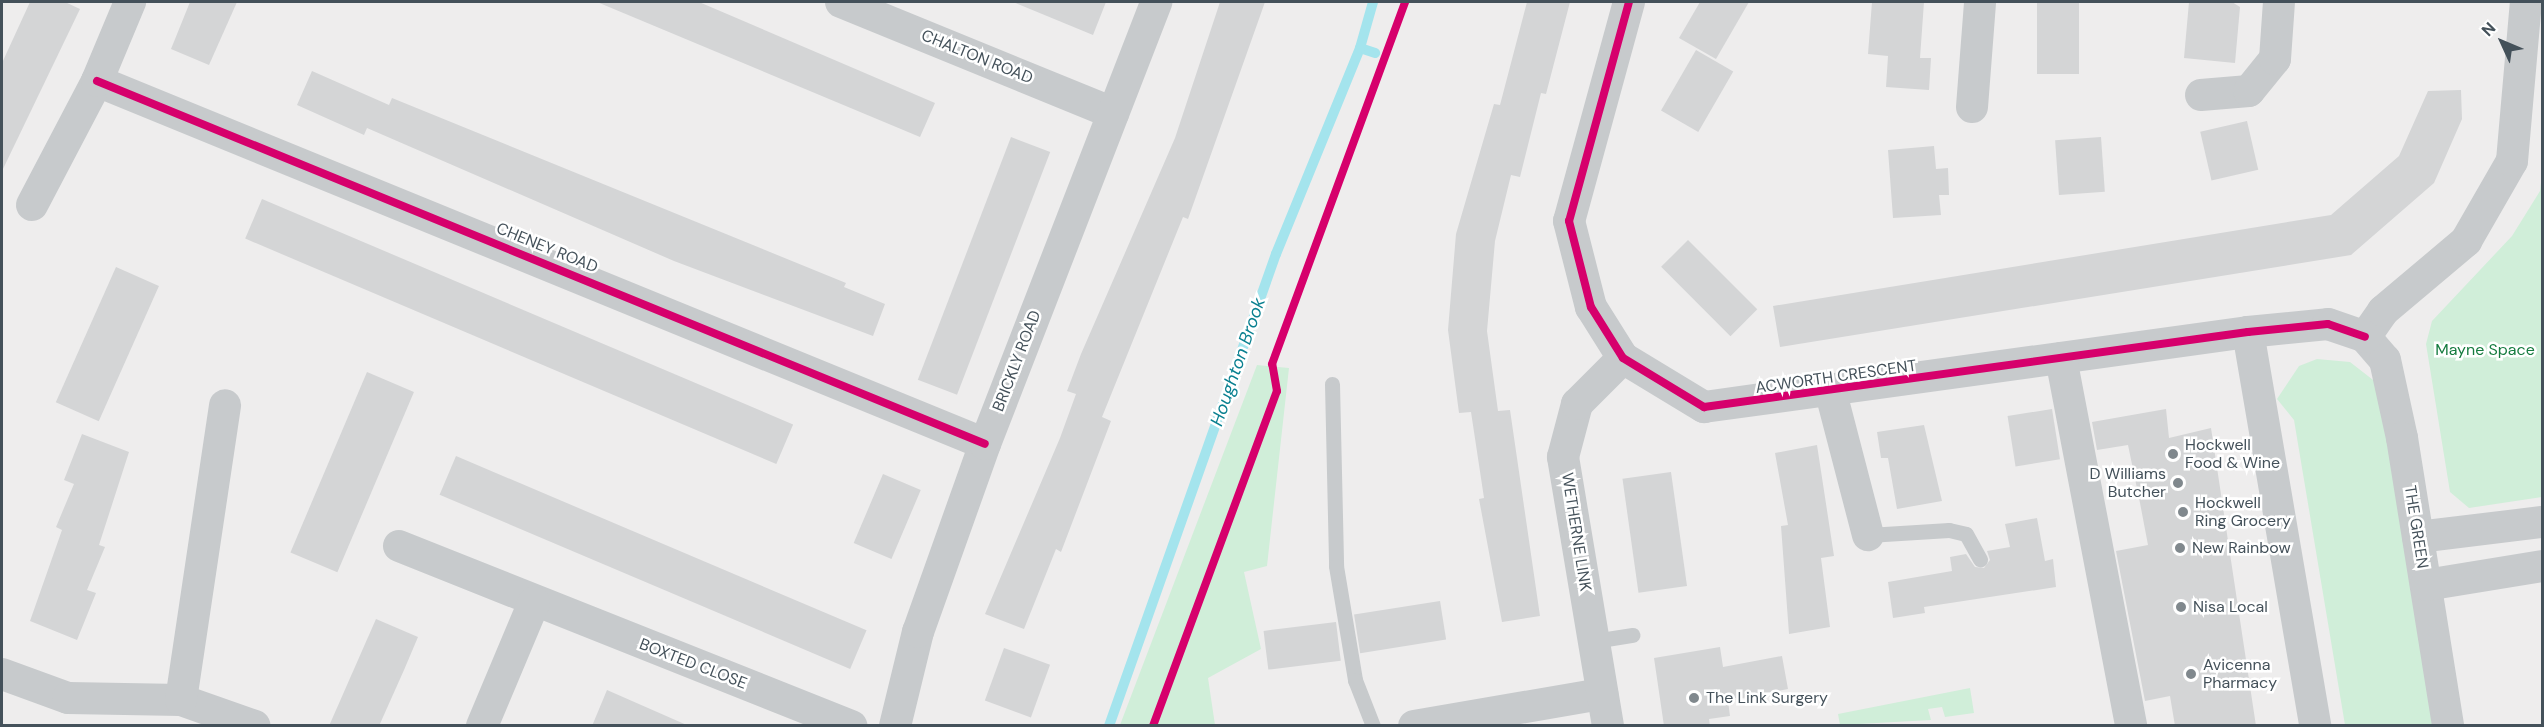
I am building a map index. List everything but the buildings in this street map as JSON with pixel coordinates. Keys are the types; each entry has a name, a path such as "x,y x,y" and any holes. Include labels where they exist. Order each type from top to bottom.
{"street":[{"path":"32,206 97,81 130,2"},
{"name":"CHALTON ROAD","path":"841,2 1113,113"},
{"name":"BRICKLY ROAD","path":"895,726 918,632 985,444 1156,2"},
{"name":"ACWORTH CRESCENT","path":"1629,2 1569,221 1591,307 1623,358 1704,407 1831,393 2248,332 2328,324 2366,337"},
{"path":"1972,107 1980,2"},
{"path":"2201,95 2249,91 2275,59 2279,2"},
{"path":"2366,337 2383,311 2466,240 2511,161 2526,2"},
{"name":"CHENEY ROAD","path":"97,81 985,444"},
{"path":"2248,332 2315,726"},
{"name":"THE GREEN","path":"2366,337 2385,360 2418,537 2448,726"},
{"name":"WETHERNE LINK","path":"1608,726 1563,457 1577,404 1623,358"},
{"path":"2061,358 2131,726"},
{"path":"1831,393 1868,535"},
{"path":"181,700 225,405"},
{"path":"2418,537 2542,522"},
{"name":"BOXTED CLOSE","path":"399,546 534,602 851,726"},
{"path":"2426,585 2542,566"},
{"path":"482,726 534,602"},
{"path":"2,674 68,698 181,700 255,726"},
{"path":"1414,726 1602,693"}],"lane":[{"path":"1332,384 1336,566 1355,680 1373,726"},
{"path":"1868,535 1949,530 1966,534 1980,559"},
{"path":"1594,641 1633,635"}],"green space":[{"name":"Mayne Space","path":"2542,174 2542,497 2469,508 2450,492 2426,344 2432,321 2512,236 2540,191"},
{"path":"2317,359 2350,362 2377,383 2440,725 2345,725 2294,420 2277,399 2299,366"},
{"path":"1257,365 1289,368 1267,566 1244,572 1261,649 1208,678 1215,725 1120,725"},
{"path":"1970,688 1974,713 1945,717 1942,707 1928,709 1931,720 1840,725 1838,714"}],"waterway":[{"name":"Houghton Brook","path":"1109,726 1276,254 1360,48 1373,2"},
{"path":"1360,48 1375,53"}],"cycle path":[{"path":"1153,726 1277,391 1272,364 1405,2"},
{"path":"1629,2 1569,221 1591,307 1623,358 1704,407 2248,332 2328,324 2365,337"},
{"path":"97,81 985,444"}],"place":[{"name":"Hockwell Food & Wine","path":"2173,454"},
{"name":"D Williams Butcher","path":"2178,483"},
{"name":"Hockwell Ring Grocery","path":"2183,512"},
{"name":"New Rainbow","path":"2180,548"},
{"name":"Nisa Local","path":"2181,607"},
{"name":"Avicenna Pharmacy","path":"2191,674"},
{"name":"The Link Surgery","path":"1694,698"}]}
